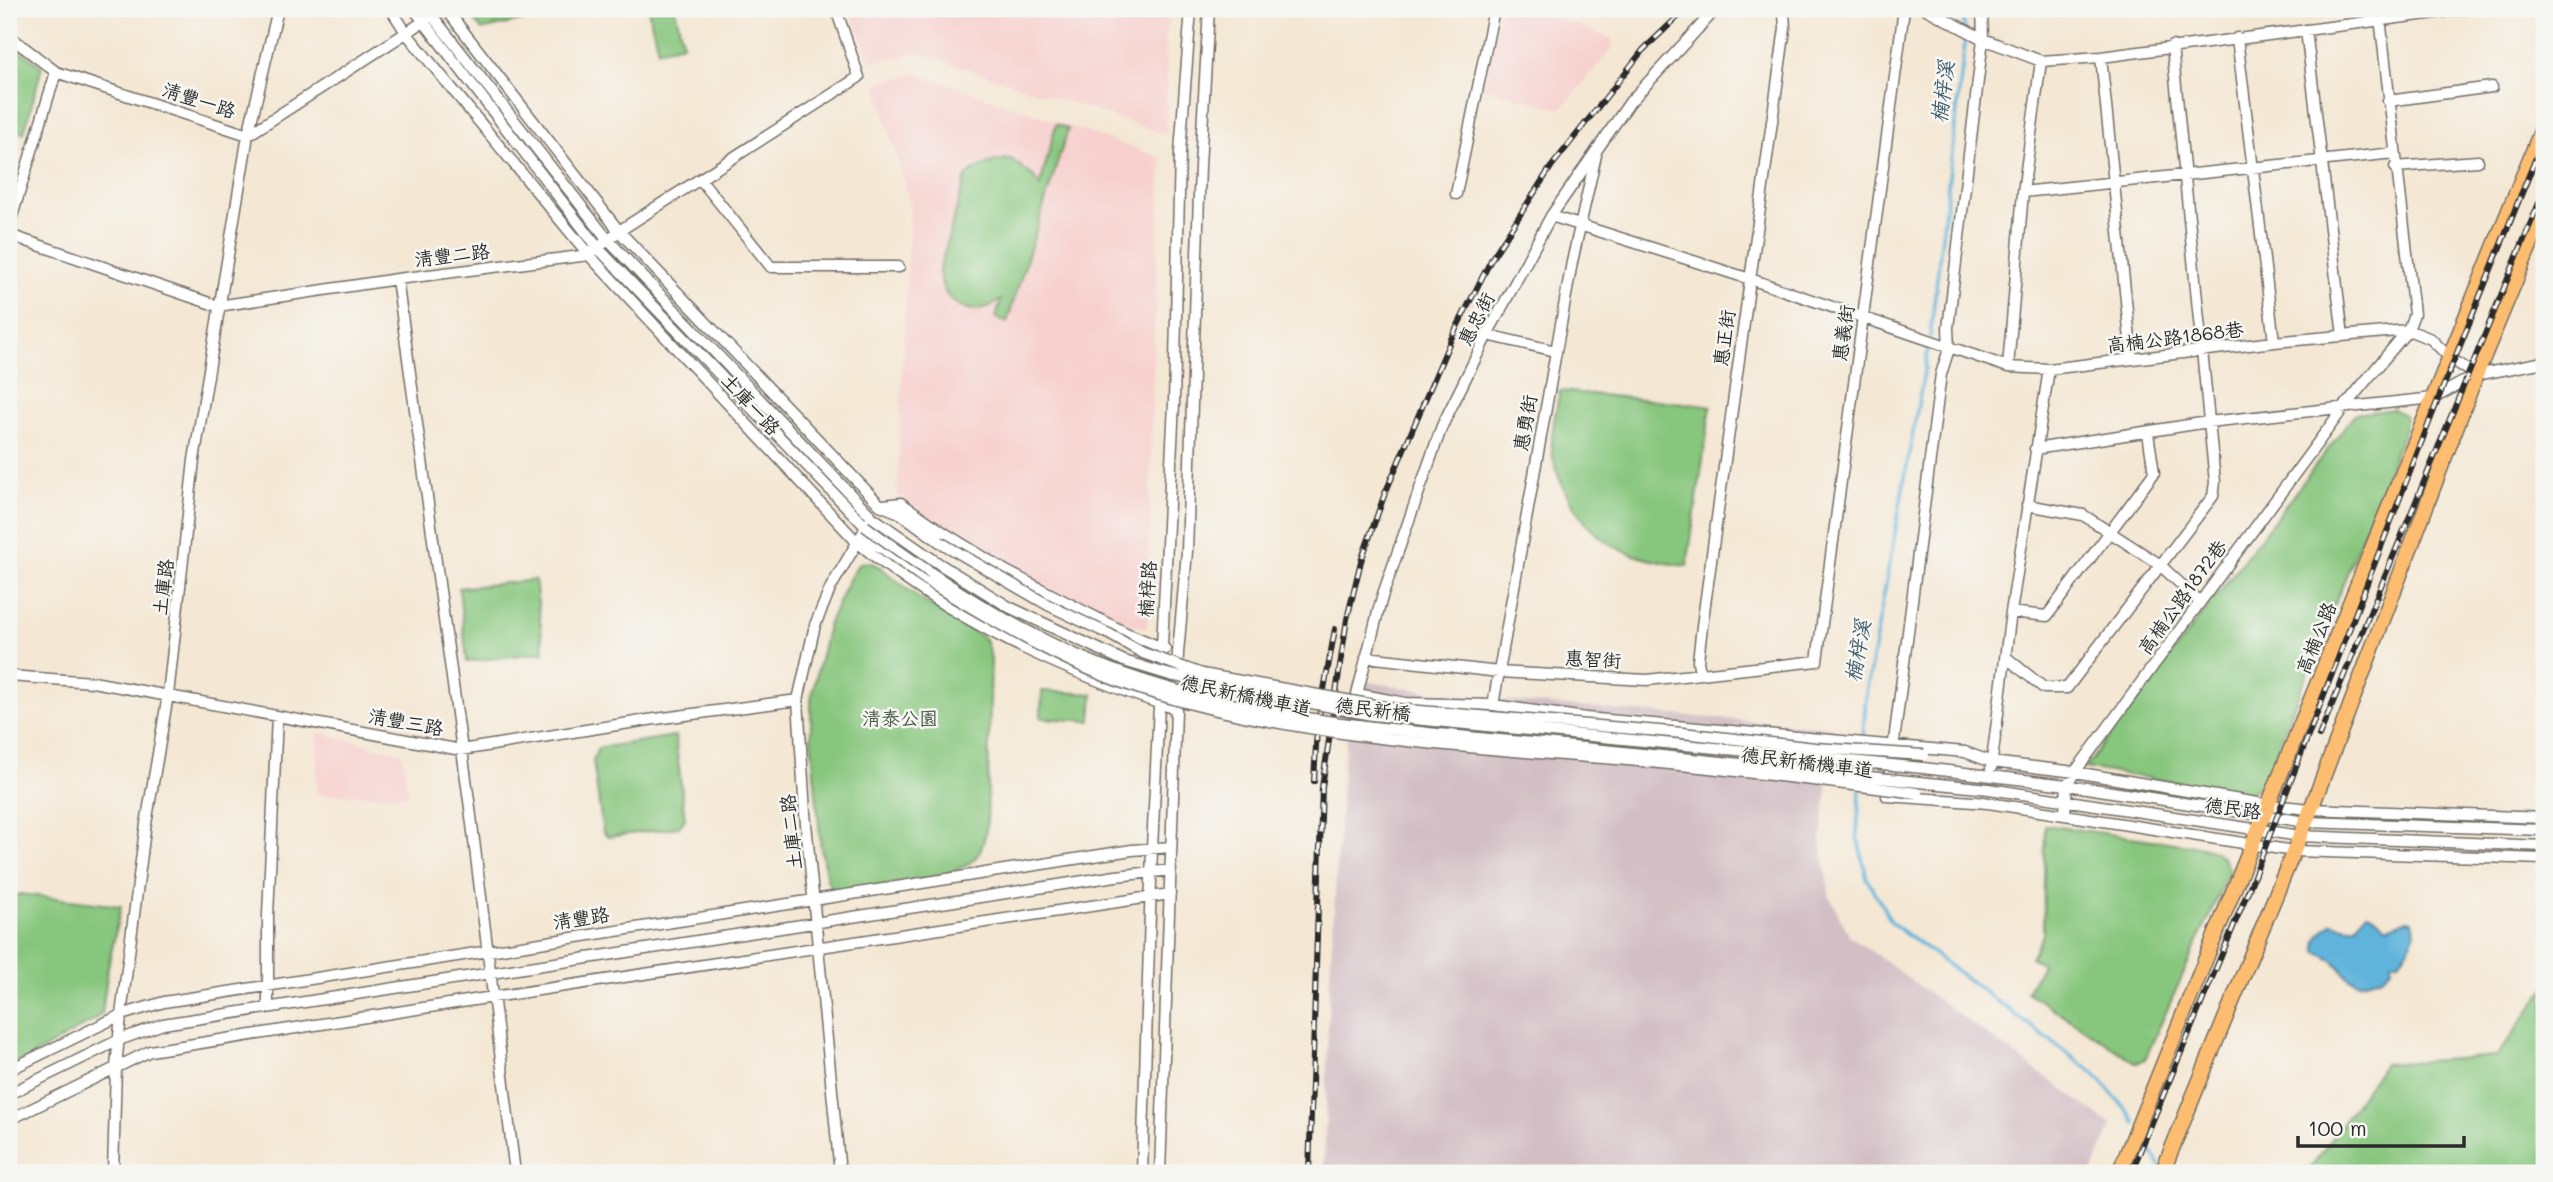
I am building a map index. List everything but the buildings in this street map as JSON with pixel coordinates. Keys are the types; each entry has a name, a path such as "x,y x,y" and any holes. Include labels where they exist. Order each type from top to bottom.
{"main road":[{"name":"高楠公路","path":"2121,1169 2544,124"},
{"path":"2162,1173 2309,815 2476,374 2544,212"}],"street":[{"name":"土庫路","path":"113,1173 116,1067 121,1015 145,830 168,695 194,460 248,135 278,9"},
{"name":"土庫一路","path":"391,9 407,34 593,252 856,541 924,594 969,620 1057,663 1176,709"},
{"name":"土庫一路","path":"414,9 427,16 608,240 869,521"},
{"name":"清豐一路","path":"9,36 57,72 248,135 407,34 427,16 444,9"},
{"name":"土庫一路","path":"444,9 619,231 880,505"},
{"path":"593,252 619,231 859,77 836,9"},
{"name":"楠梓路","path":"1142,1173 1160,648 1174,403 1180,152 1191,9"},
{"name":"楠梓路","path":"1160,1173 1178,653 1187,551 1200,166 1209,9"},
{"path":"1456,194 1494,9"},
{"name":"惠忠街","path":"1493,705 1405,703 1357,694 1381,597 1442,426 1487,335 1552,216 1630,102 1716,9"},
{"name":"惠正街","path":"1700,673 1698,661 1702,626 1785,28 1782,9"},
{"name":"惠義街","path":"1817,662 1904,9"},
{"path":"1926,9 1983,39 2041,61 2101,57 2306,30 2379,14 2466,9"},
{"path":"1982,9 1983,39 1948,328 1949,349 1941,374 1887,744 1887,796 1988,803"},
{"path":"2379,14 2395,167 2478,161"},
{"name":"土庫一路","path":"427,16 593,252 869,521"},
{"path":"2306,30 2343,336"},
{"path":"2237,38 2274,342"},
{"path":"2007,659 2044,688 2067,688 2213,496 2215,482 2172,46"},
{"path":"2101,57 2133,359"},
{"path":"2008,367 2023,192 2041,61"},
{"path":"9,226 57,72"},
{"path":"2388,102 2492,87"},
{"name":"惠勇街","path":"1493,705 1556,351 1580,224 1598,148"},
{"path":"2023,192 2394,153"},
{"name":"高楠公路1872巷","path":"2065,814 2067,785 2075,772 2344,407 2408,330 2414,314 2395,167"},
{"path":"701,180 771,267 899,267"},
{"name":"高楠公路1868巷","path":"1552,216 1750,279 2008,367 2049,369 2274,342 2408,330"},
{"name":"清豐二路","path":"9,235 218,306 593,252"},
{"path":"397,279 515,1173"},
{"path":"2408,330 2431,339 2450,358 2476,374"},
{"path":"1487,335 1556,351"},
{"path":"2035,449 2208,422 2434,398 2476,374 2544,362"},
{"path":"1988,803 2011,612 2049,369"},
{"path":"2011,612 2047,616 2154,473 2148,433"},
{"path":"880,505 901,503 1006,571 1124,632 1178,653"},
{"name":"土庫二路","path":"841,1173 805,813 798,700 815,625 831,587 856,541 880,505"},
{"name":"德民新橋機車道","path":"880,505 900,513 940,542 1048,605 1143,653 1202,674 1396,709 1683,733 1815,748 1978,759"},
{"path":"2027,505 2082,515 2159,564 2200,602"},
{"name":"德民新橋","path":"869,521 1009,607 1124,661 1170,675 1372,715 1923,768"},
{"name":"德民新橋","path":"869,521 954,588 997,614 1123,673 1169,688 1360,727 1701,759 1918,787"},
{"name":"德民新橋機車道","path":"856,541 867,540 993,621 1078,665 1146,691 1269,720 1434,744 1918,787"},
{"name":"惠智街","path":"1366,657 1499,672 1647,680 1817,662"},
{"name":"清豐三路","path":"9,676 93,682 461,750 648,720 798,700"},
{"path":"1493,705 1586,718 1965,752 1978,759"},
{"path":"268,1007 277,716"},
{"name":"德民路","path":"1978,759 2075,772 2264,817 2300,836 2544,846"},
{"name":"德民路","path":"1923,768 2067,785 2264,817"},
{"path":"1918,787 1988,803"},
{"name":"德民路","path":"1918,787 1989,789 2066,801 2264,817 2309,815 2544,818"},
{"name":"德民路","path":"1988,803 2294,851 2544,859"},
{"name":"德民路","path":"2309,815 2544,830"},
{"name":"清豐路","path":"9,1070 121,1015 164,1002 815,899 1171,847"},
{"path":"9,1094 119,1040 163,1024 1171,870"},
{"path":"9,1120 150,1051 1170,894"}],"shaded area":[{"path":"850,9 1172,9 1166,35 1167,135 920,53 870,62"},
{"path":"1501,9 1534,9 1611,38 1614,46 1561,109 1483,88"},
{"path":"917,73 1162,158 1154,331 1147,629 1111,617 1008,568 897,495 910,203 876,84"},
{"path":"1355,680 1470,698 1834,728 1821,841 1830,898 1850,936 2112,1125 2092,1173 1324,1173 1329,993 1343,767"},
{"path":"318,733 402,753 409,795 316,795"}],"green space":[{"path":"466,9 570,9 482,30"},
{"path":"648,9 675,9 683,44 658,50"},
{"path":"9,42 42,67 24,133 9,128"},
{"path":"1056,124 1068,129 1007,322 996,318 1001,300 979,309 960,306 946,293 939,271 966,176 987,164 1011,159 1034,177 1040,186"},
{"path":"1560,391 1711,406 1687,566 1649,559 1617,548 1603,539 1579,514 1563,485 1553,456 1553,428"},
{"path":"2393,409 2405,415 2405,428 2263,784 2247,794 2085,768 2355,414"},
{"name":"清泰公園","path":"870,562 920,599 985,639 991,658 987,824 980,851 963,867 929,878 838,891 831,887 827,880 821,849 811,737 811,699 828,625 859,563"},
{"path":"535,580 544,652 467,662 459,588"},
{"path":"1042,691 1093,694 1091,721 1041,718"},
{"path":"675,736 685,819 679,827 608,837 603,832 593,761 598,748"},
{"path":"2045,825 2202,847 2220,855 2227,866 2229,872 2145,1059 2137,1063 2027,992 2042,965 2031,957 2043,935"},
{"path":"20,894 121,906 108,967 102,1013 9,1069 9,899"},
{"path":"2544,990 2544,1173 2307,1173 2384,1064 2497,1056"}],"water":[{"path":"2367,913 2388,927 2407,920 2413,921 2415,932 2412,942 2399,961 2391,962 2392,968 2382,977 2359,983 2349,978 2334,961 2317,952 2316,943 2332,923 2356,926"}],"waterway":[{"name":"楠梓溪","path":"1930,337 1966,34 1961,9"},
{"name":"楠梓溪","path":"1863,740 1866,693 1929,344"},
{"name":"楠梓溪","path":"1860,790 1857,835 1867,879 1892,923 2095,1074 2135,1123"},
{"name":"楠梓溪","path":"2141,1133 2160,1166"}],"railway":[{"path":"1309,1173 1322,787 1347,619 1361,561 1384,496 1451,339 1492,258 1551,167 1643,50 1686,9"},
{"path":"2131,1173 2249,889 2437,402 2544,138"},
{"path":"2319,736 2544,191"},
{"path":"1314,781 1317,728 1335,629"}]}
